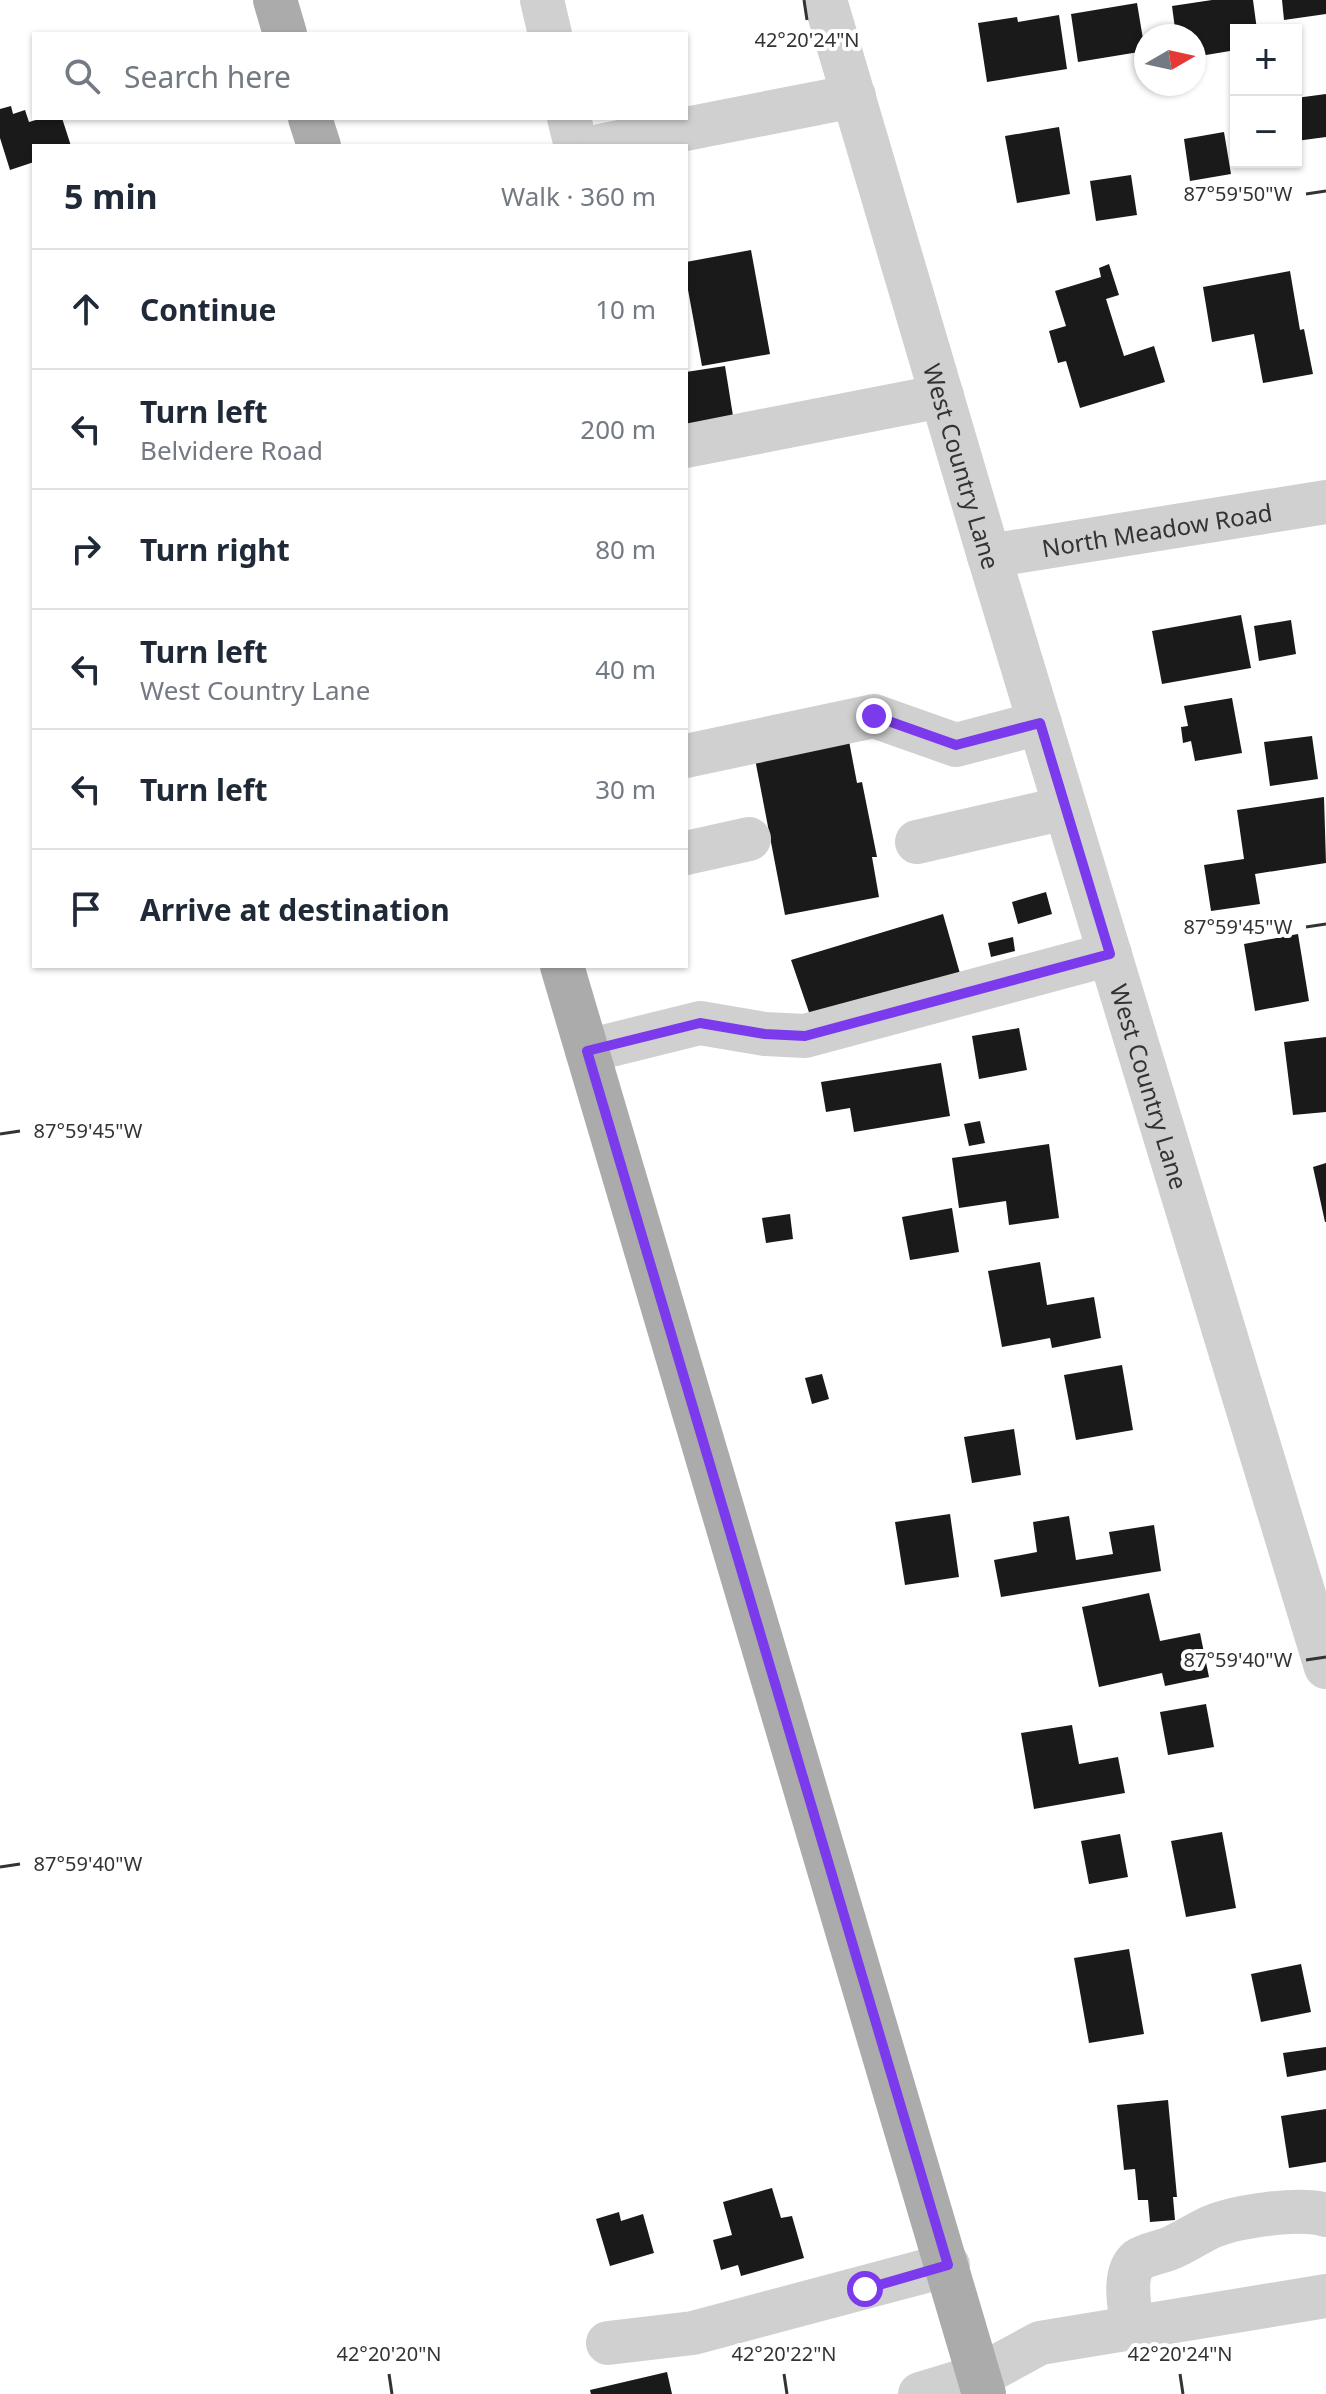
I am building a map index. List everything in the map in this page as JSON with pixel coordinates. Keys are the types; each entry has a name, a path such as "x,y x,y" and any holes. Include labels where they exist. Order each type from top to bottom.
{"main road":[{"path":"275,0 284,32"},
{"path":"311,120 318,144"},
{"path":"563,968 981,2385"}],"street":[{"path":"542,0 550,32"},
{"name":"West Country Lane","path":"825,0 989,556 1326,1667"},
{"path":"609,144 854,96"},
{"path":"570,120 576,144"},
{"path":"688,446 942,396"},
{"name":"North Meadow Road","path":"989,556 1326,502"},
{"path":"688,756 874,716 956,745 1040,723"},
{"path":"917,842 1065,808"},
{"path":"688,853 749,839"},
{"path":"587,1051 700,1023 765,1034 805,1036 1110,954"},
{"path":"1132,2326 1129,2290 1131,2273 1138,2261 1212,2227 1246,2217 1315,2211 1326,2215"},
{"path":"608,2343 693,2333 948,2265"},
{"path":"920,2394 981,2385 1040,2343 1326,2296"}],"building":[{"path":"1212,0 1253,0 1256,24 1230,24 1230,51 1206,55 1206,24 1174,24 1172,6"},
{"path":"1282,0 1326,0 1326,14 1284,20"},
{"path":"1137,3 1140,24 1134,24 1134,53 1078,62 1071,14"},
{"path":"1059,15 1067,69 987,82 978,23 1017,17 1018,22"},
{"path":"1326,94 1326,137 1302,140 1302,97"},
{"path":"11,106 13,114 25,110 29,122 63,120 70,144 32,144 32,163 10,170 0,138 0,109"},
{"path":"1059,127 1070,194 1017,203 1005,136"},
{"path":"1224,132 1231,174 1190,181 1184,139"},
{"path":"1131,175 1137,215 1096,221 1090,181"},
{"path":"751,250 770,354 702,366 688,290 688,262"},
{"path":"1109,264 1119,295 1106,299 1124,356 1154,346 1165,382 1080,408 1066,361 1058,363 1049,331 1066,326 1055,291 1101,277 1099,268"},
{"path":"1290,271 1300,330 1304,329 1313,374 1263,383 1254,334 1212,342 1203,287"},
{"path":"725,366 734,422 688,429 688,372"},
{"path":"1241,615 1251,668 1162,684 1152,631"},
{"path":"1291,620 1296,654 1259,661 1254,626"},
{"path":"1232,698 1242,753 1195,761 1191,741 1183,743 1181,727 1188,726 1184,706"},
{"path":"1312,736 1318,779 1270,786 1264,742"},
{"path":"849,741 857,783 862,782 877,857 872,857 879,897 785,915 755,759"},
{"path":"1324,797 1326,863 1255,874 1260,904 1211,911 1204,865 1244,859 1237,810"},
{"path":"1046,892 1052,914 1018,924 1012,902"},
{"path":"943,914 961,977 812,1021 791,960"},
{"path":"1298,934 1309,1001 1255,1011 1244,944"},
{"path":"1013,937 1015,951 991,957 988,943"},
{"path":"1019,1028 1027,1070 979,1079 972,1036"},
{"path":"1326,1037 1326,1112 1293,1115 1284,1042"},
{"path":"941,1063 950,1116 854,1132 850,1108 826,1112 821,1082"},
{"path":"980,1121 985,1143 969,1146 964,1124"},
{"path":"1049,1144 1059,1218 1009,1225 1006,1201 959,1208 952,1158"},
{"path":"1326,1163 1326,1222 1325,1222 1313,1167"},
{"path":"952,1208 959,1252 910,1260 902,1217"},
{"path":"790,1214 793,1239 766,1243 762,1218"},
{"path":"1040,1262 1047,1305 1094,1297 1101,1338 1052,1348 1050,1338 1002,1347 988,1271"},
{"path":"1122,1365 1133,1430 1076,1440 1064,1375"},
{"path":"822,1374 829,1399 812,1404 805,1378"},
{"path":"1014,1429 1021,1475 972,1483 964,1437"},
{"path":"950,1514 959,1577 905,1585 895,1522"},
{"path":"1069,1516 1076,1560 1113,1554 1109,1532 1154,1525 1161,1571 1001,1597 994,1560 1037,1552 1033,1522"},
{"path":"1149,1593 1160,1641 1200,1633 1209,1677 1165,1686 1162,1673 1099,1687 1082,1607"},
{"path":"1206,1704 1214,1747 1168,1755 1160,1712"},
{"path":"1072,1725 1079,1764 1118,1757 1125,1793 1034,1809 1021,1733"},
{"path":"1222,1832 1236,1908 1186,1917 1171,1841"},
{"path":"1120,1834 1128,1877 1089,1884 1081,1841"},
{"path":"1129,1949 1144,2034 1089,2043 1074,1958"},
{"path":"1301,1964 1311,2012 1261,2022 1251,1974"},
{"path":"1326,2047 1326,2070 1287,2077 1283,2053"},
{"path":"1168,2100 1177,2197 1173,2197 1175,2220 1150,2222 1148,2200 1138,2200 1135,2169 1124,2170 1117,2105"},
{"path":"1326,2109 1326,2162 1289,2168 1281,2116"},
{"path":"772,2188 781,2218 792,2216 804,2258 741,2276 738,2265 721,2270 713,2240 732,2235 723,2202"},
{"path":"619,2212 621,2221 643,2214 654,2253 610,2266 596,2219"},
{"path":"667,2372 672,2394 591,2394 590,2390"}],"route":[{"path":"865,2289 948,2265 587,1051 700,1023 765,1034 805,1036 1110,954 1040,723 956,745 874,716"}]}
